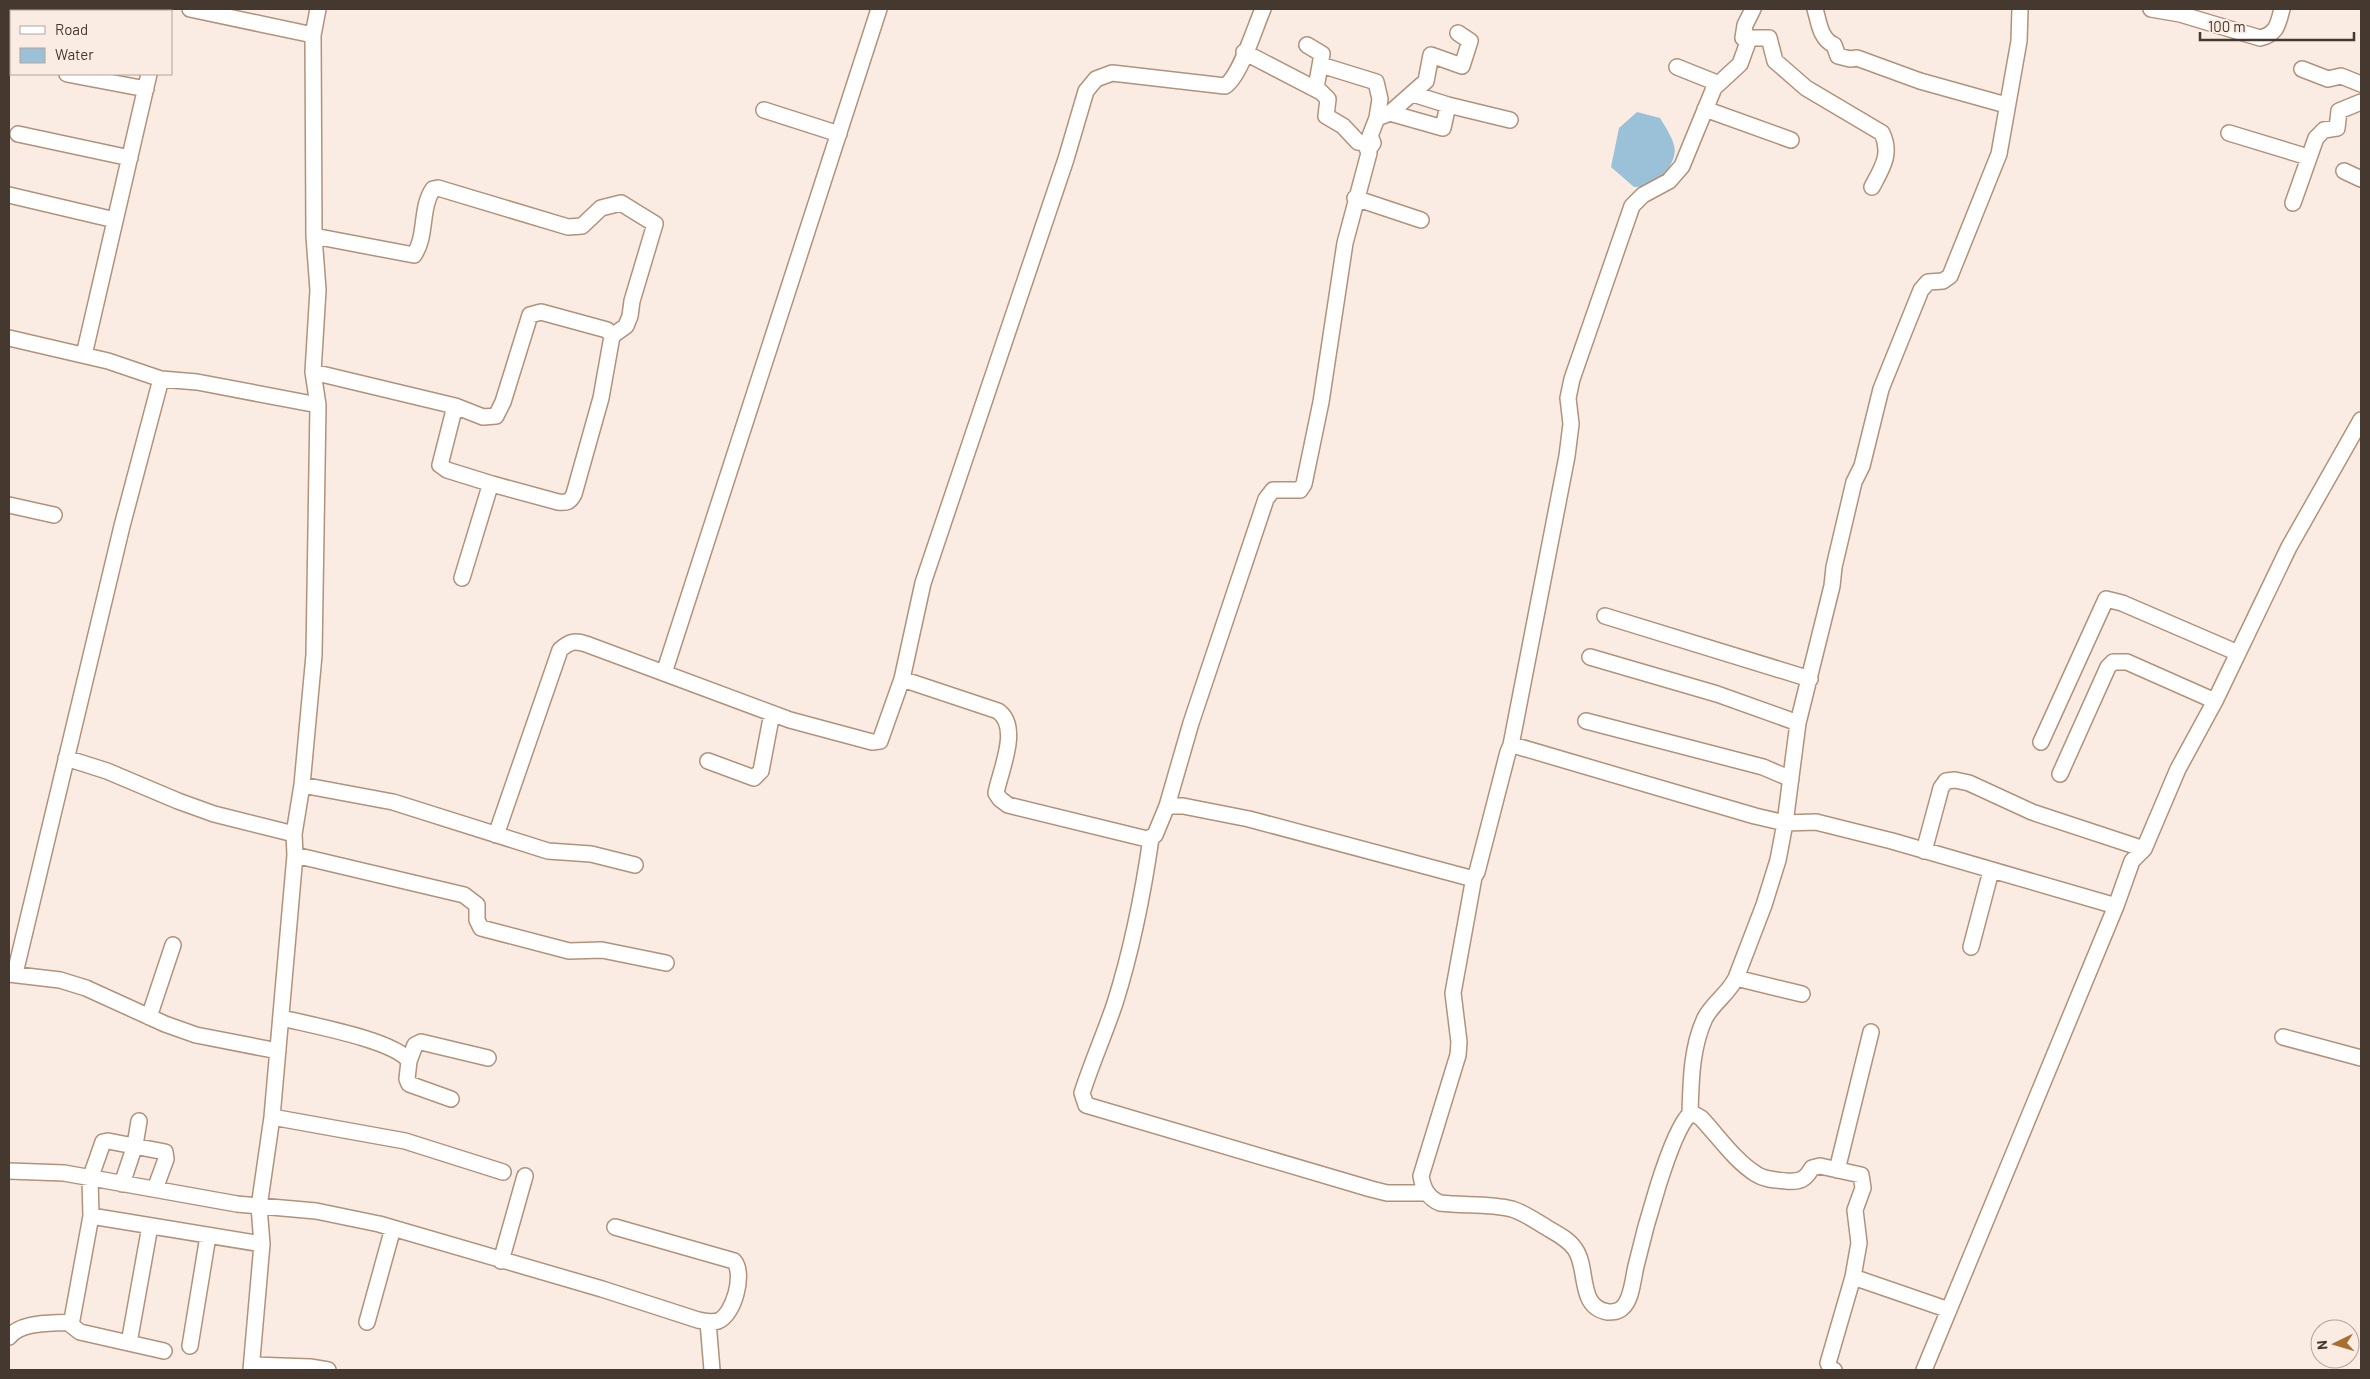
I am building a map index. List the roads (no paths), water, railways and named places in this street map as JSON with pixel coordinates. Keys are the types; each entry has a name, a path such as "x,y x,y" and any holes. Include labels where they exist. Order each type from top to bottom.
{"street":[{"path":"190,9 313,35"},
{"path":"318,9 313,35 314,236 318,290 313,372 318,405 314,655 302,785 294,834 295,855 282,1018 272,1117 259,1207 262,1244 251,1368 310,1367 328,1370"},
{"path":"664,673 879,9"},
{"path":"496,835 560,650 568,643 577,641 772,713 876,742 883,738 902,679 923,583 1064,168 1086,91 1096,79 1112,73 1225,86 1234,78 1242,66 1244,52 1263,9"},
{"path":"1815,9 1823,36 1834,45 1838,56 1857,58 1920,81 2006,104"},
{"path":"1743,38 1748,42 1740,64 1717,83 1690,150 1675,176 1662,186 1643,195 1632,206 1572,380 1568,398 1571,424 1567,456 1511,745 1480,863 1474,876 1453,993 1459,1042 1458,1054 1421,1176 1426,1193 1432,1200 1440,1203 1511,1209 1562,1236 1576,1250 1580,1258 1587,1293 1592,1304 1597,1309 1613,1312 1621,1310 1627,1304 1636,1263 1671,1148 1680,1125 1690,1114 1693,1062 1705,1019 1713,1005 1733,984 1736,978 1774,876 1786,822 1798,723 1810,679 1854,482 1862,466 1881,388 1921,290 1928,282 1947,280 1953,270 1999,154 2006,104 2019,40 2020,9"},
{"path":"2151,9 2180,14 2260,38 2268,36 2276,30 2282,9"},
{"path":"1743,38 1743,30 1750,10"},
{"path":"902,679 998,711 1005,716 1008,724 1006,757 996,793 1008,805 1147,839 1155,836 1167,806 1192,723 1266,499 1273,490 1295,491 1300,490 1304,484 1321,402 1345,243 1355,198 1369,149 1373,143 1370,136 1384,115 1413,94 1426,81 1431,54 1462,66 1470,41 1458,33"},
{"path":"1743,38 1769,38 1775,61 1806,88 1882,133 1886,142 1887,158 1872,187"},
{"path":"1307,45 1322,54 1316,88"},
{"path":"1244,52 1316,88 1328,99 1326,116 1343,126 1358,142 1365,143 1369,149"},
{"path":"1321,65 1376,82 1384,115"},
{"path":"1677,67 1717,83"},
{"path":"2302,69 2328,79 2341,76 2361,84"},
{"path":"72,75 146,89"},
{"path":"84,355 149,75"},
{"path":"1413,94 1448,105 1510,120"},
{"path":"2294,203 2308,157 2320,134 2324,130 2337,128 2339,111 2361,102"},
{"path":"1384,115 1443,128 1448,105"},
{"path":"1705,109 1791,140"},
{"path":"764,110 840,134"},
{"path":"2229,133 2308,157"},
{"path":"18,134 130,158"},
{"path":"2344,170 2361,179"},
{"path":"314,236 414,255 430,194 433,189 438,188 576,228 582,226 601,208 621,203 655,224 632,301 630,316 626,326 612,336 601,398 570,500 558,502 446,470 440,465 455,406"},
{"path":"9,195 115,220"},
{"path":"1355,198 1421,220"},
{"path":"313,372 455,406 483,417 496,416 503,402 526,321 535,312 606,330 612,336"},
{"path":"9,338 108,361 161,379 198,382 318,405"},
{"path":"9,974 16,969 122,526 161,379"},
{"path":"1924,1370 2116,906 2132,861 2144,849 2178,769 2215,701 2289,547 2361,420"},
{"path":"462,578 492,484"},
{"path":"9,505 54,515"},
{"path":"2042,742 2106,599 2122,603 2238,653"},
{"path":"1605,616 1810,679"},
{"path":"1590,658 1717,694 1798,723"},
{"path":"2060,774 2108,667 2113,662 2127,662 2215,701"},
{"path":"708,761 754,778 760,771 772,713"},
{"path":"1586,721 1763,767 1791,779"},
{"path":"1511,745 1755,816 1786,822 1816,822 2116,906"},
{"path":"66,758 107,771 214,814 294,834"},
{"path":"1924,851 1941,788 1946,781 1955,780 1969,783 2014,805 2067,826 2144,849"},
{"path":"302,785 393,802 548,851 591,854 635,865"},
{"path":"1167,806 1183,806 1249,819 1465,878 1474,876"},
{"path":"1151,838 1144,888 1126,963 1082,1093 1086,1105 1371,1189 1387,1193 1426,1193"},
{"path":"295,855 464,894 476,905 477,920 481,928 569,951 602,950 666,964"},
{"path":"1971,947 1992,871"},
{"path":"149,1017 173,945"},
{"path":"9,974 60,980 86,988 149,1017 196,1035 278,1051"},
{"path":"1736,978 1802,994"},
{"path":"282,1018 365,1039 389,1048 410,1061"},
{"path":"1836,1170 1871,1032"},
{"path":"2284,1037 2361,1058"},
{"path":"451,1099 409,1084 407,1079 415,1045 421,1042 488,1058"},
{"path":"1690,1114 1702,1118 1746,1166 1757,1175 1774,1180 1798,1181 1802,1180 1816,1167 1861,1175 1863,1182 1855,1210 1859,1243 1853,1276 1826,1368"},
{"path":"272,1117 405,1141 503,1172"},
{"path":"122,1184 135,1145 139,1121"},
{"path":"155,1189 166,1155 162,1150 103,1142 90,1179 91,1216 71,1322 72,1327 80,1332 164,1351"},
{"path":"9,1171 64,1173 259,1207 316,1211 393,1228 708,1322 718,1320 730,1310 739,1273 738,1265 734,1261 615,1227"},
{"path":"501,1261 524,1176"},
{"path":"91,1216 262,1244"},
{"path":"129,1343 150,1226"},
{"path":"367,1322 393,1228"},
{"path":"190,1346 208,1236"},
{"path":"1853,1276 1949,1310"},
{"path":"9,1337 18,1328 26,1326 71,1322"},
{"path":"708,1322 712,1370"}],"water":[{"path":"1637,112 1660,118 1674,145 1673,159 1658,186 1634,187 1611,167 1619,128"}]}
